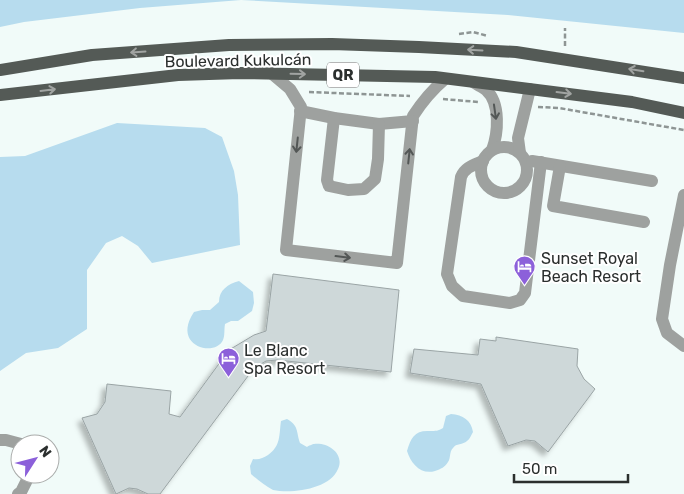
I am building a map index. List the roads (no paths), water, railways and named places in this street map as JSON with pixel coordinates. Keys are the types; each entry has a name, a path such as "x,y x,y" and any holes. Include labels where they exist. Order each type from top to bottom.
{"main road":[{"name":"Boulevard Kukulcán","path":"0,70 92,55 229,45 332,44 419,46 516,52 684,78"},
{"name":"Boulevard Kukulcán","path":"0,96 178,75 270,73 445,78 632,102 684,113"}],"lane":[{"path":"270,73 290,89 301,107 286,250 397,263 413,116 419,105 445,78"},
{"path":"473,82 488,91 494,103 498,128 492,150"},
{"path":"530,89 518,138 522,156 527,166 527,174 520,187 514,191 507,193 492,189 483,178 483,161 486,155 499,147 514,149 522,156 541,162 652,181"},
{"path":"300,110 334,118 379,124 413,121"},
{"path":"334,118 326,180 329,186 348,190 364,189 375,179 378,159 379,124"},
{"path":"483,161 467,168 461,177 447,274 452,286 463,296 510,303 520,300 525,292 541,162"},
{"path":"560,166 553,206 644,222"},
{"path":"684,195 682,214 670,265 662,319 667,333 684,346"}],"water":[{"path":"0,0 241,0 140,8 24,22 0,27"},
{"path":"241,0 684,0 684,33 508,15"},
{"path":"117,123 205,128 222,137 234,171 238,195 240,245 152,263 138,246 122,236 106,243 87,270 87,329 58,348 26,353 0,371 0,157 25,156"},
{"path":"239,281 253,292 254,303 252,311 238,321 231,321 225,324 224,338 219,345 212,348 197,346 191,341 188,333 188,324 194,312 210,310 219,302 222,291 225,288"},
{"path":"451,414 466,419 470,424 473,432 470,438 464,443 454,446 449,460 444,467 430,472 421,470 411,460 407,451 412,438 417,433 437,431 443,428 446,416"},
{"path":"287,419 295,427 300,443 307,447 314,444 325,445 334,450 340,464 334,476 310,488 281,491 273,490 251,474 250,466 253,459 263,458 272,452 279,440 281,421"}],"place":[{"name":"Sunset Royal Beach Resort","path":"525,286"},
{"name":"Le Blanc Spa Resort","path":"228,378"}]}
